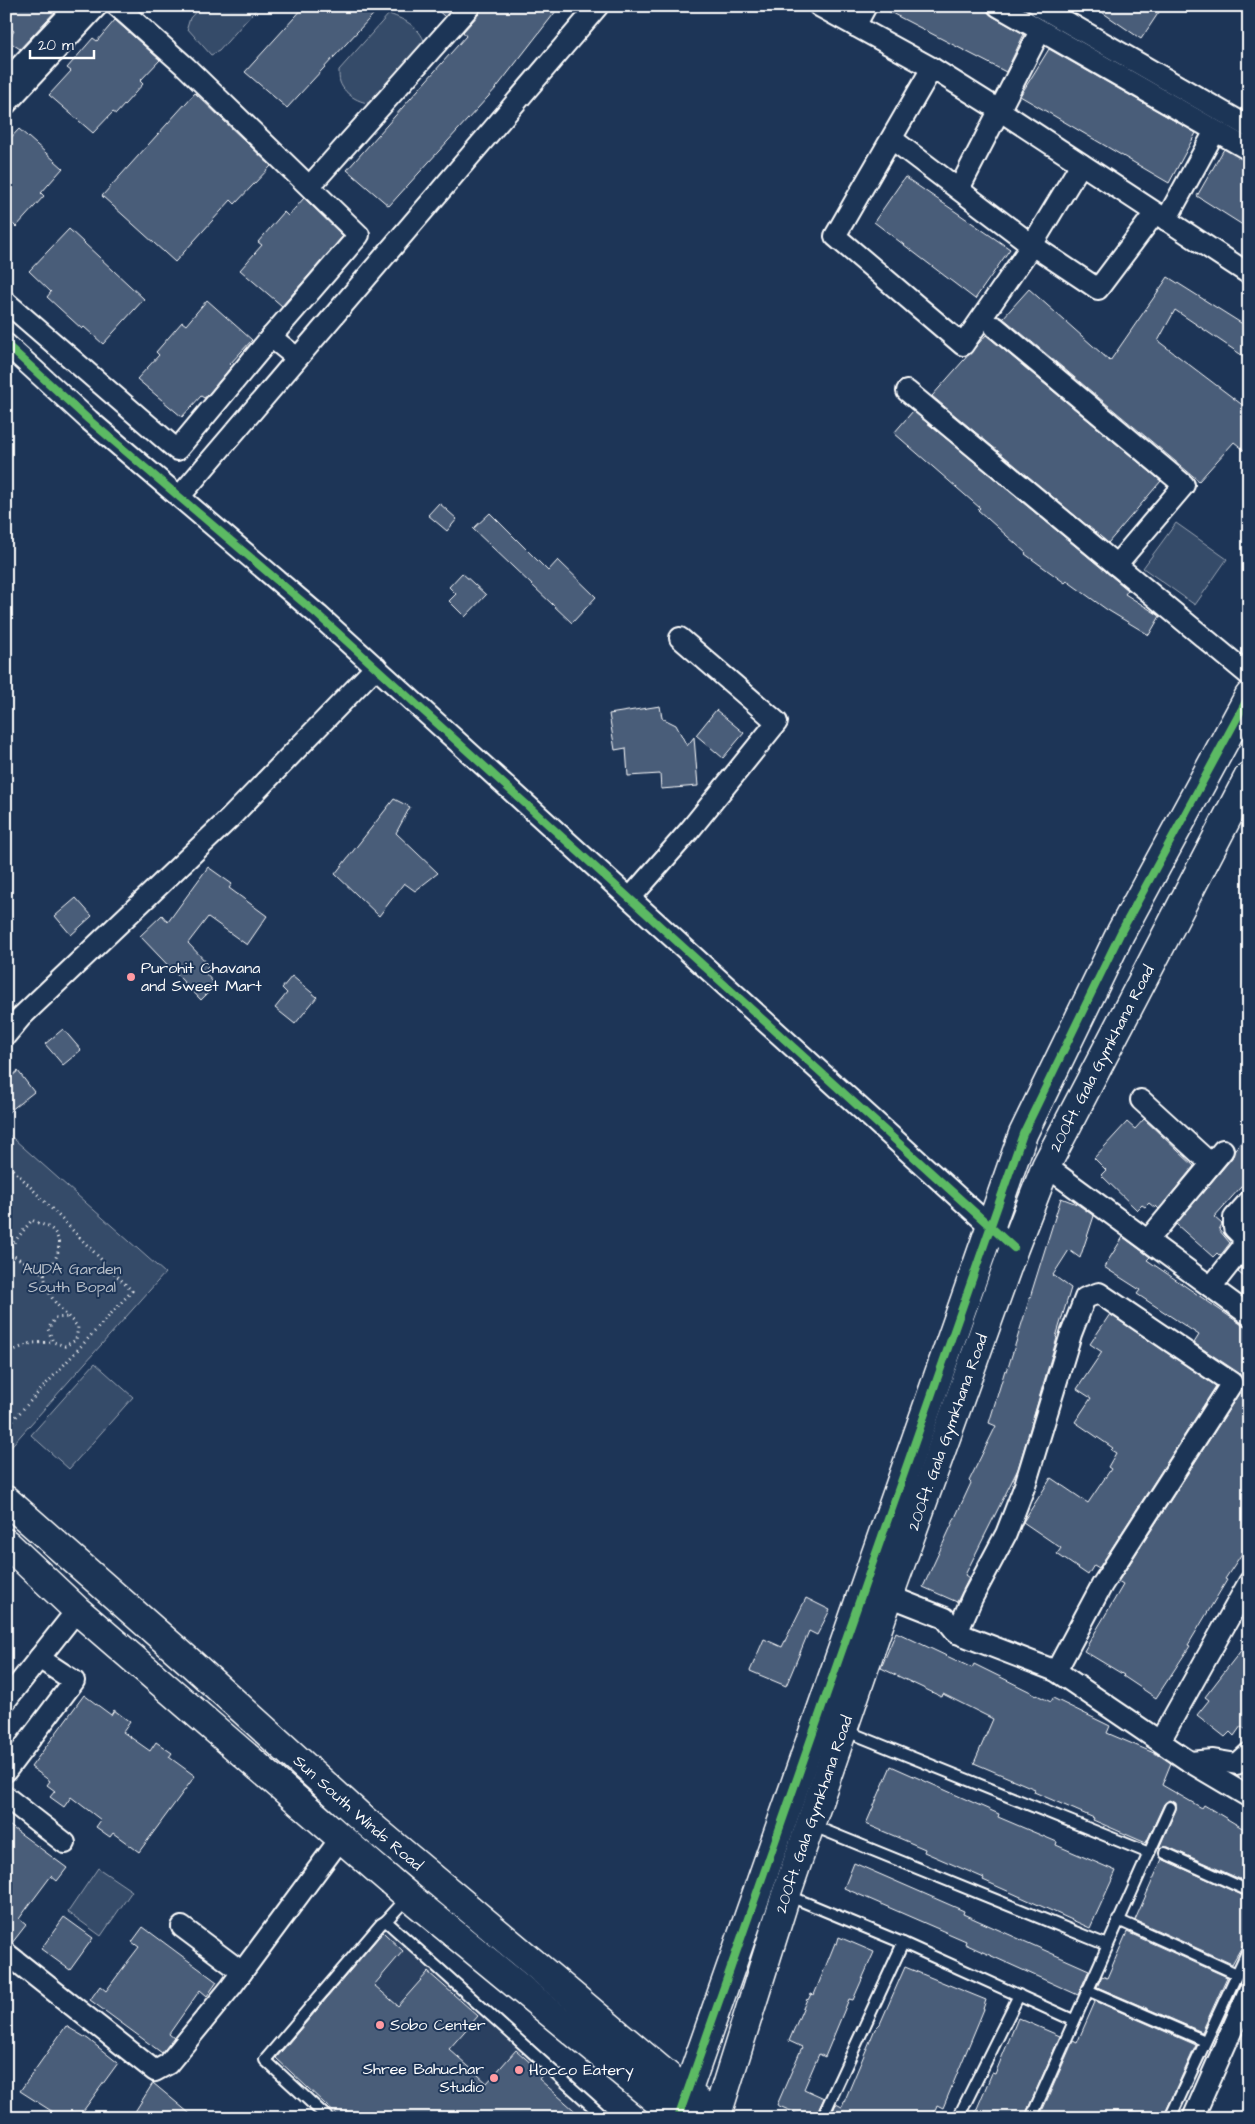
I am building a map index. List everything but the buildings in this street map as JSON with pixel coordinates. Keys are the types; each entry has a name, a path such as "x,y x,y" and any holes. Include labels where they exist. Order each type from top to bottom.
{"street":[{"path":"6,81 77,6"},
{"path":"6,104 97,6"},
{"path":"6,302 177,450 359,235 186,67 118,6"},
{"path":"317,178 470,6"},
{"path":"180,496 598,6"},
{"path":"819,6 932,68 1249,274"},
{"path":"855,26 866,6"},
{"path":"998,6 1249,150"},
{"path":"1039,6 1249,127"},
{"path":"959,189 1040,31"},
{"path":"932,68 835,236 963,345 1032,245 1081,164"},
{"path":"892,139 1032,245 1098,290 1161,216 1215,131"},
{"path":"995,327 1184,485 1116,565"},
{"path":"272,338 297,358"},
{"path":"6,344 89,420 180,496 376,667 631,897 1014,1248"},
{"path":"907,391 1249,675"},
{"path":"631,897 777,722 680,638"},
{"path":"6,1035 21,1017 230,818 376,667"},
{"path":"6,1543 76,1610 409,1897 681,2110 1023,1134 1121,932 1249,696"},
{"name":"200ft. Gala Gymkhana Road","path":"716,2118 786,1895 843,1729 1014,1248 1046,1166 1249,776"},
{"path":"1141,1100 1217,1157 1148,1240"},
{"path":"1046,1166 1249,1315"},
{"path":"1211,1287 1242,1248 1242,1237 1234,1228 1234,1218 1249,1201"},
{"path":"957,1633 972,1598 1006,1534 1025,1484 1071,1334 1085,1298 1099,1293 1232,1382 1102,1585 1056,1671"},
{"name":"Sun South Winds Road","path":"6,1500 191,1663 681,2110 716,2118"},
{"path":"1160,1741 1249,1582"},
{"path":"890,1596 945,1618 957,1633 1056,1671 1190,1762 1249,1797"},
{"path":"6,1700 76,1610"},
{"path":"6,1771 74,1681 39,1658"},
{"path":"1190,1762 1213,1760 1237,1764 1249,1752"},
{"path":"6,1797 65,1843"},
{"path":"6,1953 155,2071 168,2064 242,1972 341,1838"},
{"path":"182,1927 242,1972"},
{"path":"1193,2118 1249,1991"}],"lane":[{"path":"843,1729 1148,1853"},
{"path":"1031,2118 1106,1945 1170,1807"},
{"path":"810,1825 1106,1945"},
{"path":"1165,1853 1249,1891"},
{"path":"786,1895 902,1943 1073,2020"},
{"path":"328,2118 265,2060 381,1924 386,1922 409,1897"},
{"path":"1118,1920 1237,1974"},
{"path":"386,1922 605,2118"},
{"path":"822,2118 902,1943"},
{"path":"1170,2118 1249,1948"},
{"path":"1087,1990 1205,2041"},
{"path":"958,2118 1019,1995"}],"path":[{"path":"6,1162 132,1291 12,1421 6,1414"},
{"path":"6,1354 32,1343 52,1342 65,1346 76,1340 78,1327 54,1304 45,1284 44,1274 55,1262 58,1255 56,1236 51,1229 32,1220 7,1251 44,1274"},
{"path":"52,1342 48,1329 56,1318 69,1317"}],"shaded area":[{"name":"Sobo Center","path":"390,1913 598,2118 351,2118 282,2055"}],"green space":[{"path":"201,6 259,6 219,51 211,55 187,28 190,18"},
{"path":"389,14 401,19 417,30 424,40 426,47 376,103 366,103 350,95 342,87 339,70"},
{"path":"1176,523 1227,559 1195,605 1143,568"},
{"name":"AUDA Garden South Bopal","path":"6,1132 165,1273 6,1452"},
{"path":"95,1363 133,1397 69,1469 31,1435"},
{"path":"98,1868 132,1891 101,1936 68,1912"}],"cycle path":[{"path":"6,344 89,420 318,615 1014,1248"},
{"path":"678,2118 1023,1134 1121,932 1249,696"}],"place":[{"name":"Purohit Chavana and Sweet Mart","path":"131,977"},
{"name":"Sobo Center","path":"380,2025"},
{"name":"Hocco Eatery","path":"519,2070"},
{"name":"Shree Bahuchar Studio","path":"494,2078"}]}
